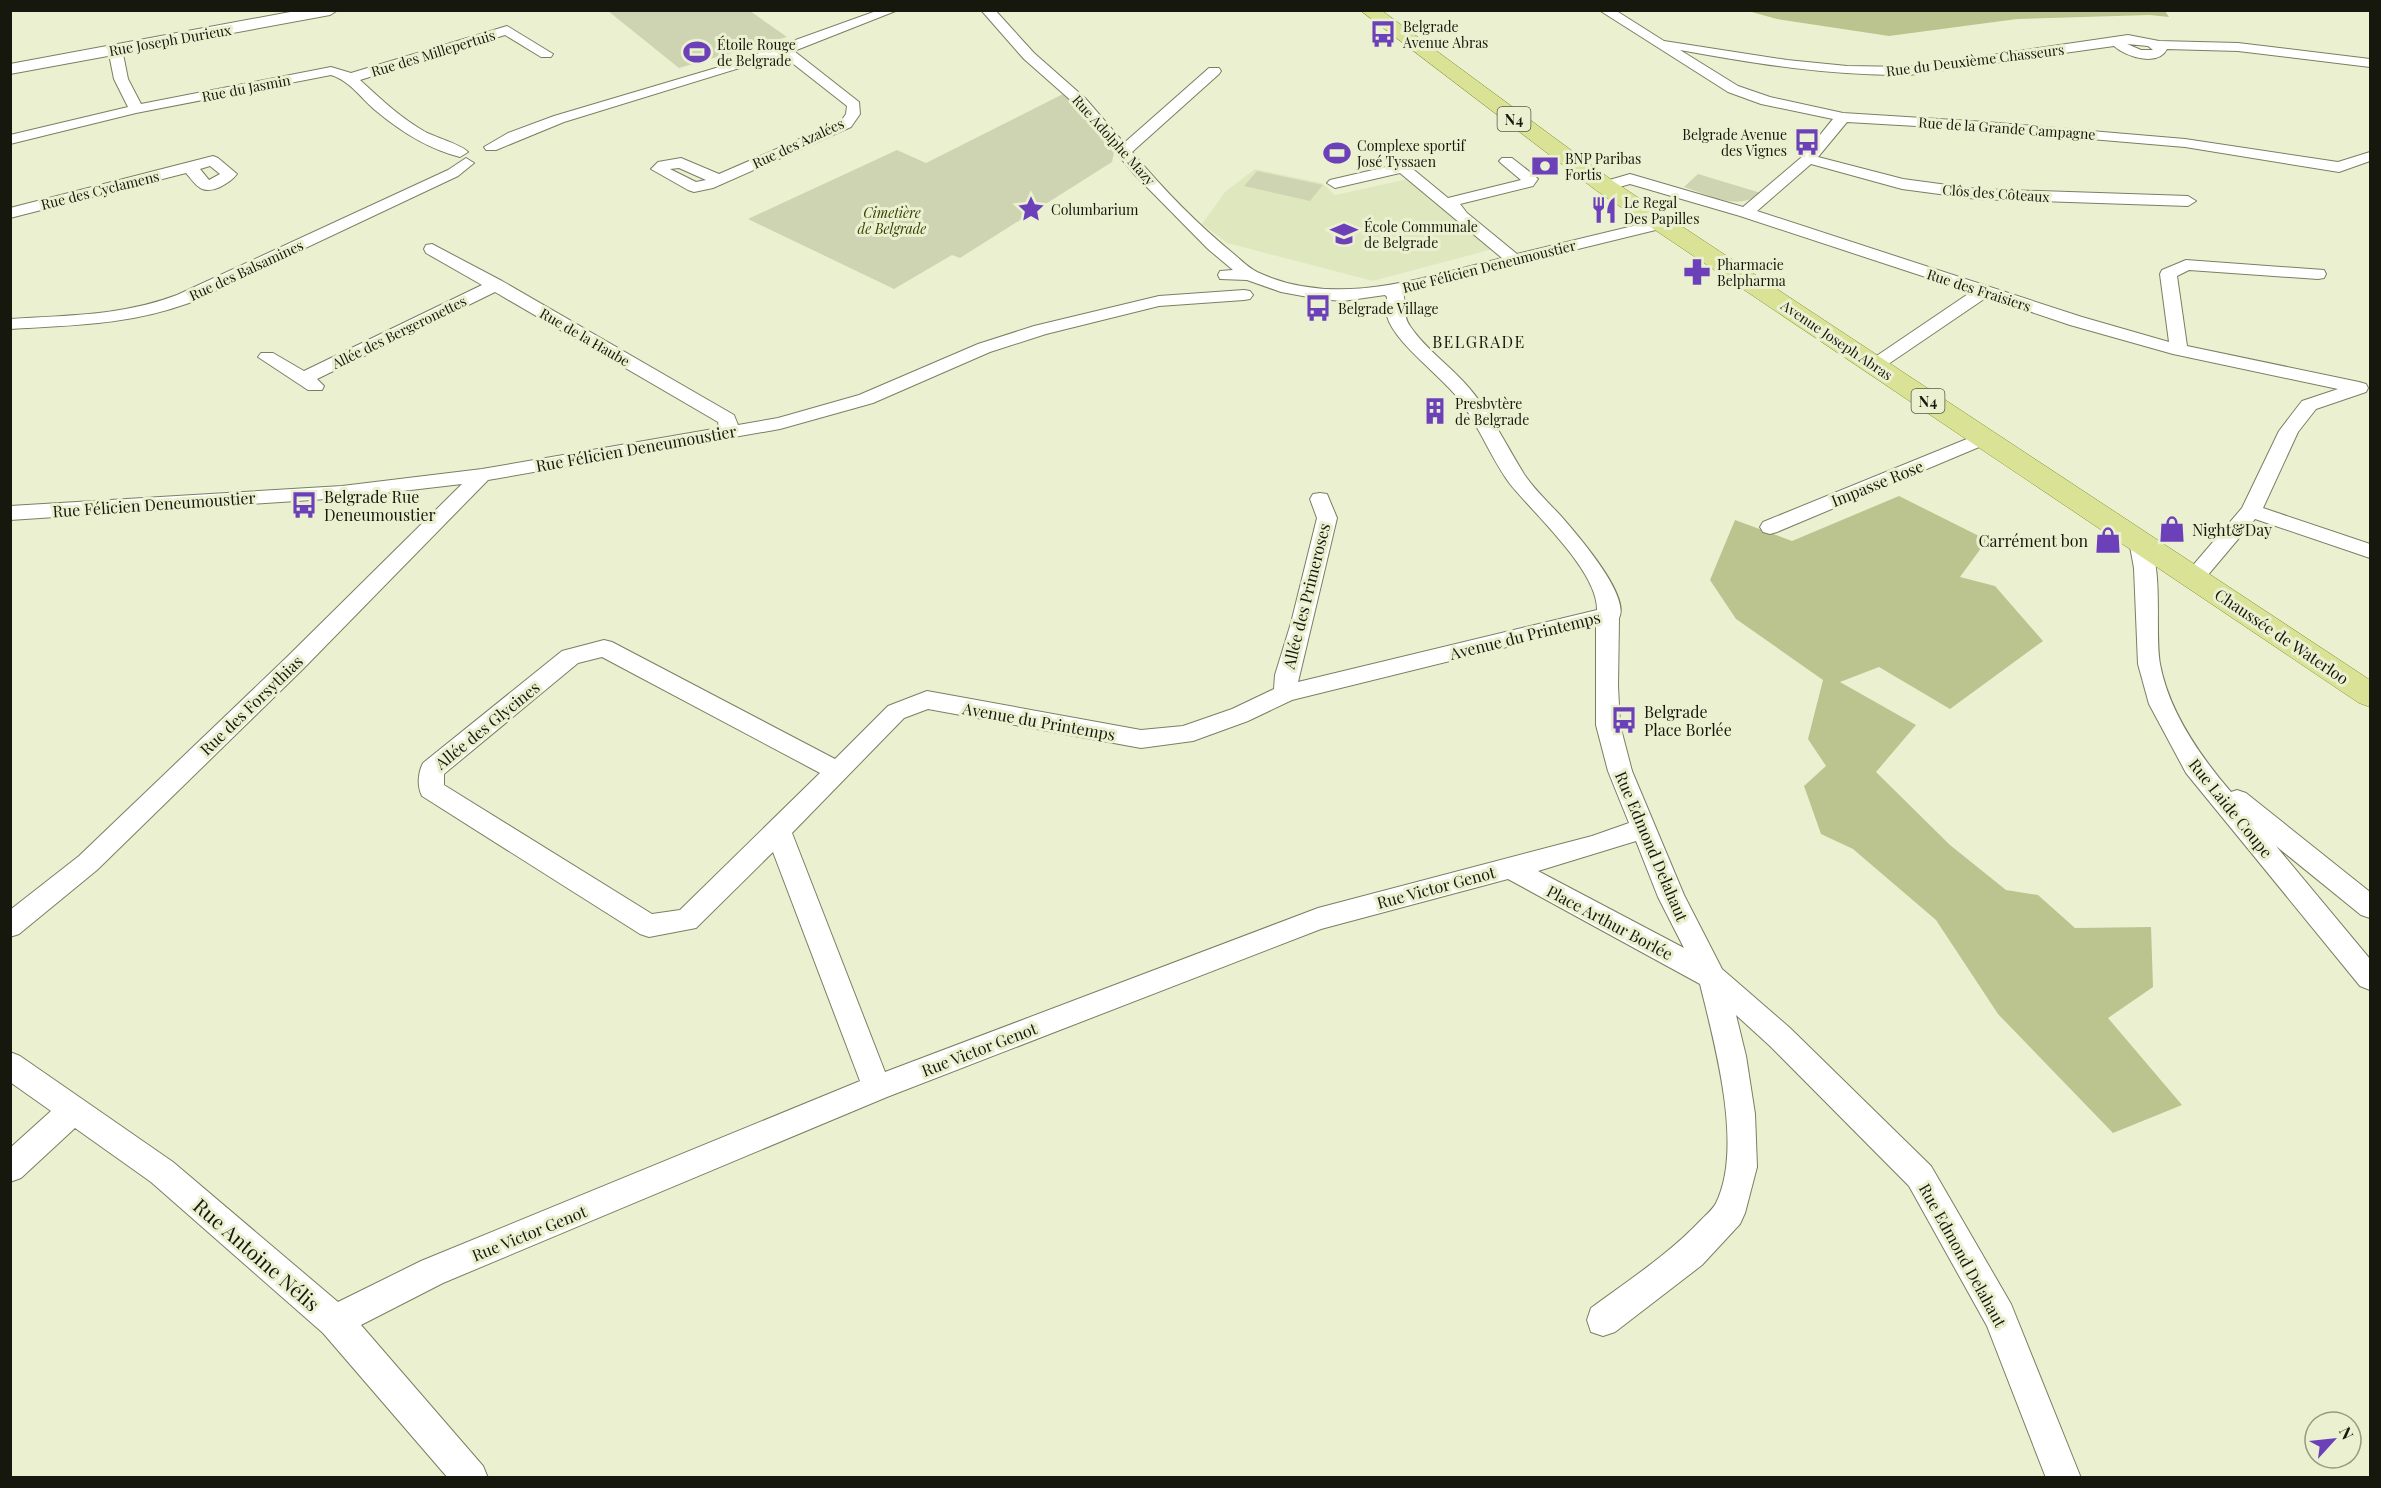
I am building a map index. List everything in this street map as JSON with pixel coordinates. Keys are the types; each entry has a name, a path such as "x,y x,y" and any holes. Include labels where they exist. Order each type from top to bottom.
{"main road":[{"name":"Avenue Joseph Abras","path":"1369,10 1605,186 2194,578"},
{"name":"Chaussée de Waterloo","path":"2194,578 2370,695"}],"street":[{"name":"Rue Joseph Durieux","path":"10,69 330,10"},
{"path":"851,10 869,20"},
{"name":"Rue des Balsamines","path":"10,324 112,318 150,311 183,299 453,173 476,157 525,130 784,50 892,10"},
{"name":"Rue Adolphe Mazy","path":"987,10 1029,56 1080,101 1122,153 1214,246 1250,275"},
{"name":"Rue de la Grande Campagne","path":"1605,10 1733,89 1766,101 1843,117 1986,126 2185,143 2339,167 2370,156"},
{"name":"Rue des Millepertuis","path":"351,78 507,30 546,54"},
{"name":"Rue du Deuxième Chasseurs","path":"1656,42 1806,68 1878,72 1909,71 2134,39 2156,45 2238,47 2370,63"},
{"path":"2121,41 2120,45 2132,52"},
{"name":"Rue du Deuxième Chasseurs","path":"2081,47 2157,54 2161,50 2156,45"},
{"path":"115,50 121,79 136,109"},
{"name":"Rue des Azalées","path":"701,187 846,124 853,114 854,105 784,50"},
{"name":"Rue du Jasmin","path":"10,140 136,109 332,71 342,72 351,78"},
{"path":"1122,153 1214,71"},
{"path":"351,78 379,106 440,147 476,157"},
{"path":"1746,213 1808,159 1843,117"},
{"name":"Clôs des Côteaux","path":"1808,159 1902,184 1977,194 2188,201"},
{"path":"1459,213 1452,203 1455,200 1528,183 1530,179 1507,161"},
{"path":"717,179 681,163 663,165 659,169 694,187 701,187 717,201"},
{"name":"Rue des Cyclamens","path":"10,213 190,167"},
{"path":"1335,183 1403,168 1515,260"},
{"name":"Rue des Fraisiers","path":"1605,186 1630,179 1746,213 2076,321 2179,350 2365,389"},
{"name":"Rue Félicien Deneumoustier","path":"1394,304 1413,285 1662,224"},
{"name":"Rue Adolphe Mazy","path":"1214,246 1221,279"},
{"name":"Rue de la Haube","path":"432,249 727,419 730,432"},
{"path":"2179,350 2168,274 2186,265 2318,274"},
{"path":"1159,301 1221,279 1250,275 1287,288 1366,301"},
{"name":"Rue Félicien Deneumoustier","path":"1221,279 1218,290 1244,295 1266,297 1284,294 1287,288"},
{"name":"Allée des Bergeronettes","path":"267,357 309,383 496,285"},
{"path":"1875,365 1983,292"},
{"name":"Rue Félicien Deneumoustier","path":"10,513 342,492 482,475 730,432 780,423 866,399 1006,341 1040,330 1159,301 1244,295"},
{"path":"1266,297 1366,301"},
{"name":"Rue Félicien Deneumoustier","path":"1366,301 1394,304"},
{"name":"Rue Félicien Deneumoustier","path":"1366,301 1394,304"},
{"name":"Rue Edmond Delahaut","path":"1394,304 1403,330 1462,392 1481,416 1517,479 1530,497 1585,557 1608,599 1610,614 1606,686 1608,724 1620,771 1671,897 1712,977 1780,1037 1920,1176 1999,1316 2064,1478"},
{"path":"2194,578 2251,511 2289,431 2309,405 2365,389"},
{"name":"Impasse Rose","path":"1770,527 1984,438"},
{"name":"Rue des Forsythias","path":"10,926 96,855 295,663 482,475"},
{"name":"Allée des Primeroses","path":"1286,693 1286,675 1302,622 1327,518 1320,499"},
{"path":"2251,511 2370,551"},
{"name":"Rue Laide Coupe","path":"2139,541 2145,568 2149,664 2161,704 2195,766 2370,978"},
{"name":"Avenue du Printemps","path":"778,831 896,712 927,700 1142,739 1185,735 1240,715 1286,693 1610,614"},
{"name":"Allée des Glycines","path":"778,831 687,920 649,926 431,789 432,770 570,657 604,648 837,771"},
{"path":"2195,766 2370,907"},
{"name":"Rue Victor Genot","path":"334,1321 432,1272 877,1088 1318,920 1508,867 1593,846 1642,829"},
{"path":"778,831 877,1088"},
{"name":"Place Arthur Borlée","path":"1508,867 1712,977"},
{"path":"1603,1320 1691,1254 1729,1213 1742,1167 1740,1113 1732,1056 1712,977"},
{"name":"Rue Antoine Nélis","path":"10,1065 162,1172 334,1321 471,1478"},
{"path":"10,1168 73,1111"}],"shaded area":[{"path":"1748,11 2165,11 2169,17 2150,15 2017,19 1889,36 1777,19"},
{"name":"École Communale de Belgrade","path":"1255,169 1322,183 1335,195 1408,179 1493,249 1373,281 1227,243 1202,224 1225,192"},
{"path":"1899,496 1987,540 1960,577 1995,586 2043,641 1950,709 1879,667 1840,682 1916,725 1876,772 1950,845 2006,890 2038,895 2075,928 2151,927 2153,987 2108,1018 2182,1105 2113,1133 1998,1014 1936,920 1853,849 1821,834 1804,786 1826,766 1808,739 1823,680 1736,619 1710,580 1735,520 1792,541"}],"green space":[{"name":"Étoile Rouge de Belgrade","path":"608,11 750,11 787,37 679,68"},
{"name":"Cimetière de Belgrade","path":"1063,94 1071,98 1114,153 1112,162 960,258 952,255 894,289 748,219 897,150 926,163"},
{"path":"1257,171 1323,185 1310,201 1244,186"},
{"path":"1698,174 1761,193 1752,199 1733,202 1684,187"}],"place":[{"name":"Belgrade Avenue Abras","path":"1383,34"},
{"name":"Étoile Rouge de Belgrade","path":"697,52"},
{"name":"Belgrade Avenue des Vignes","path":"1807,142"},
{"name":"Complexe sportif José Tyssaen","path":"1337,153"},
{"name":"BNP Paribas Fortis","path":"1545,166"},
{"name":"Columbarium","path":"1031,209"},
{"name":"Le Regal Des Papilles","path":"1604,210"},
{"name":"École Communale de Belgrade","path":"1344,234"},
{"name":"Pharmacie Belpharma","path":"1697,272"},
{"name":"Belgrade Village","path":"1318,308"},
{"name":"Presbytère de Belgrade","path":"1435,411"},
{"name":"Belgrade Rue Deneumoustier","path":"304,505"},
{"name":"Night&Day","path":"2172,529"},
{"name":"Carrément bon","path":"2108,540"},
{"name":"Belgrade Place Borlée","path":"1624,720"}],"district":[{"name":"BELGRADE","path":"1479,341"}]}
